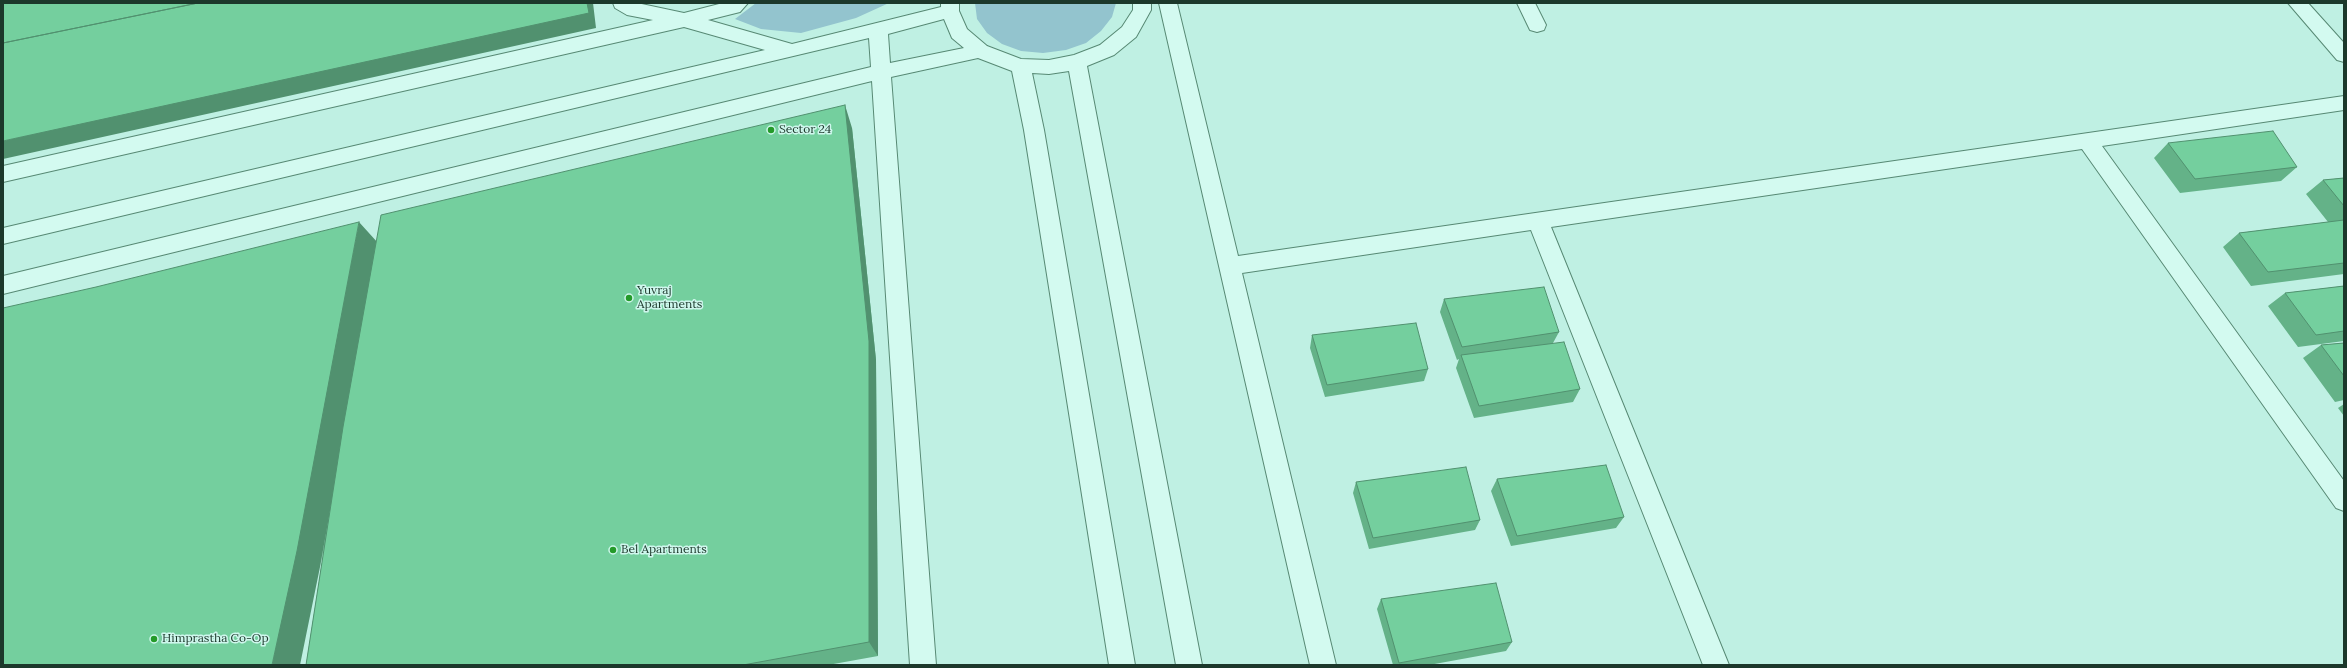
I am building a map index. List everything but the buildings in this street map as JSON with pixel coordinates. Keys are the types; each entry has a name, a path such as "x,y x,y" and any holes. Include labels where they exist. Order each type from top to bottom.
{"street":[{"path":"622,3 634,10 684,20 792,51"},
{"path":"3,174 684,20 733,7 739,3"},
{"path":"3,236 792,51 878,29 950,7 959,32 980,51 999,60 1021,66 1049,67 1077,62 1107,50 1129,32 1142,10 1142,3"},
{"path":"1168,3 1228,266 1323,665"},
{"path":"1526,3 1537,25"},
{"path":"2297,3 2344,54"},
{"path":"878,29 923,665"},
{"path":"3,285 881,72 980,51"},
{"path":"1077,62 1082,97 1189,665"},
{"path":"1021,66 1034,130 1122,665"},
{"path":"1228,266 2344,103"},
{"path":"2087,141 2344,500"},
{"path":"1538,221 1716,665"}],"shaded area":[{"path":"756,3 889,3 856,18 801,33 761,29 735,19"},
{"path":"975,3 1116,3 1112,17 1101,31 1086,43 1066,50 1043,53 1021,51 1002,44 987,33 977,19"}],"place":[{"name":"Sector 24","path":"771,130"},
{"name":"Yuvraj Apartments","path":"629,298"},
{"name":"Bel Apartments","path":"613,550"},
{"name":"Himprastha Co-Op","path":"154,639"}]}
